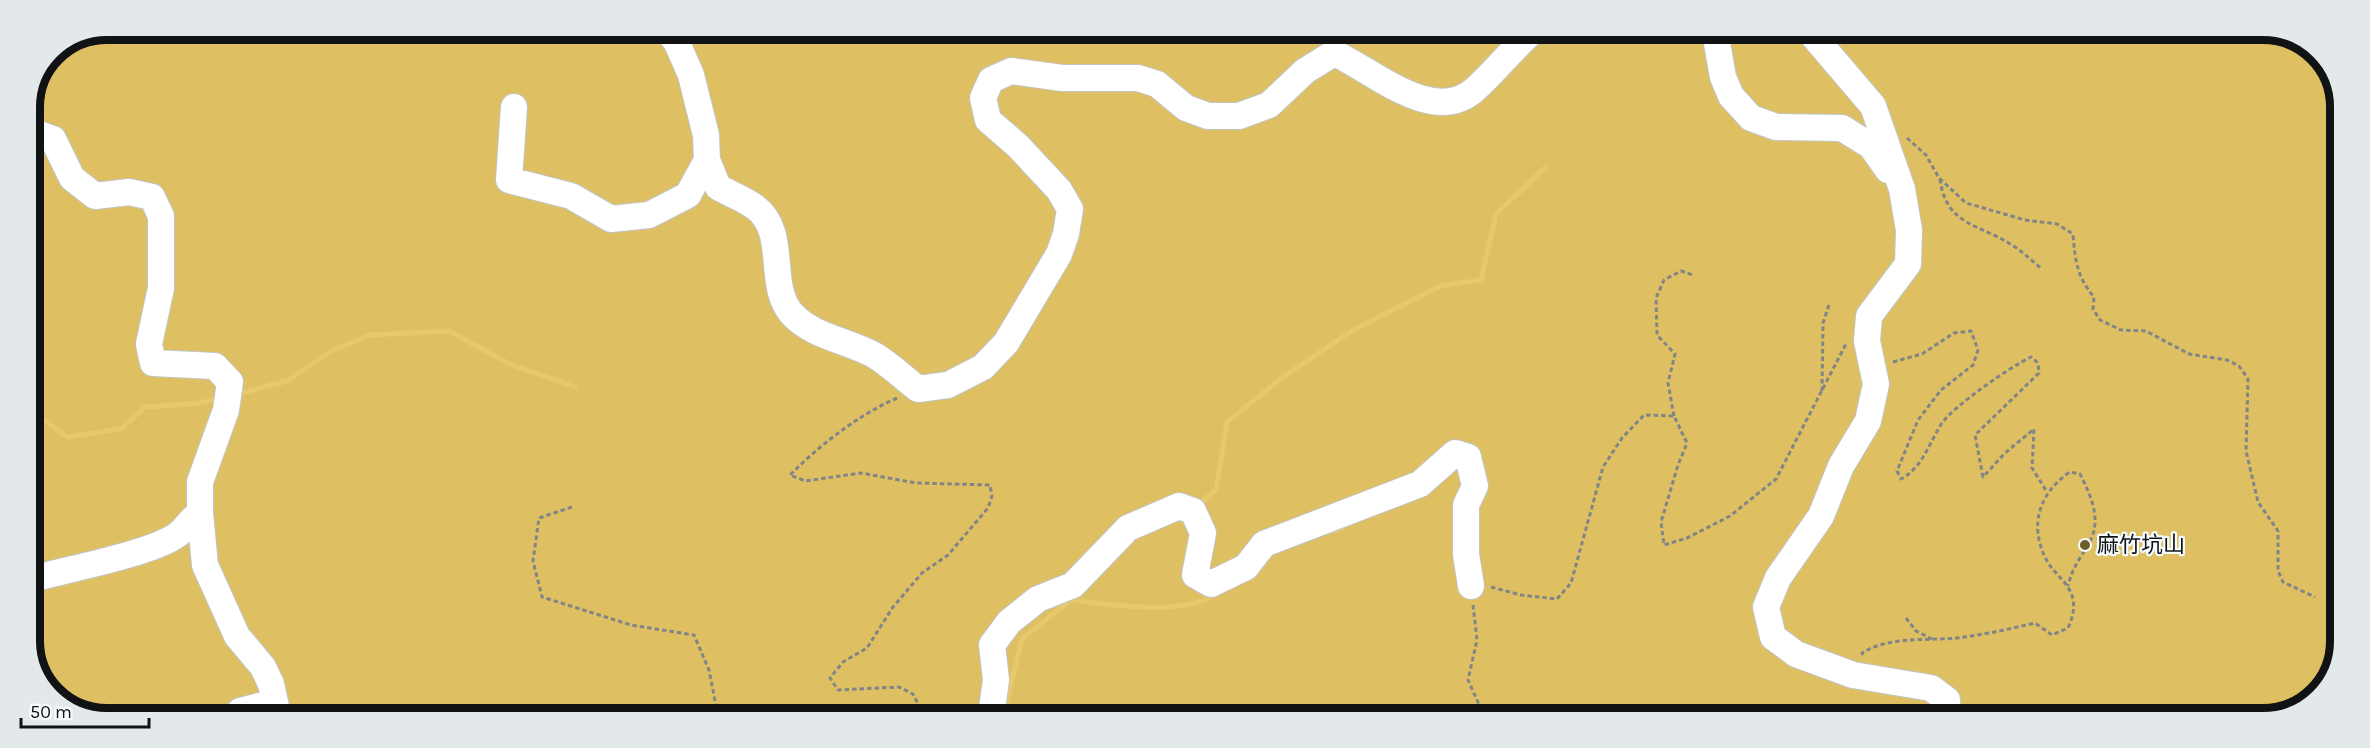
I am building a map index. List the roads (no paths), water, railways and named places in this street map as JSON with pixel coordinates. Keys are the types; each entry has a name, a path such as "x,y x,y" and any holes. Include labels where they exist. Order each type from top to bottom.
{"street":[{"path":"675,40 691,75 706,135 707,160 718,188 757,208 769,227 777,249 781,291 790,311 804,325 874,355 918,389 948,385 983,368 1006,343 1054,264 1066,234 1070,208 1059,190 1018,146 988,120 983,98 991,80 1011,71 1062,78 1138,78 1157,84 1185,108 1208,116 1239,116 1269,105 1305,71 1334,53 1415,98 1446,102 1472,93 1524,40"},
{"path":"1716,40 1723,77 1731,96 1751,118 1776,127 1842,128 1871,146 1902,189"},
{"path":"1816,40 1873,106 1902,189 1909,230 1908,264 1869,316 1867,340 1876,384 1868,421 1841,466 1821,516 1778,578 1766,607 1773,637 1796,654 1853,675 1931,688 1947,699 1947,708"},
{"path":"514,107 508,180 571,196 611,219 650,215 688,195 707,160"},
{"path":"40,134 53,139 72,178 95,196 129,192 152,197 161,216 160,288 149,344 153,363 215,366 230,382 226,410 200,482 200,513 205,565 237,636 263,668 271,684 277,708"},
{"path":"992,708 996,680 992,645 1009,622 1038,599 1073,585 1128,528 1179,506 1193,511 1203,533 1195,575 1211,584 1246,567 1264,544 1420,484 1455,453 1468,457 1475,486 1466,505 1466,554 1471,586"},
{"path":"41,577 148,547 178,535 190,519 200,513"}],"waterway":[{"path":"1198,505 1216,490 1227,422 1283,377 1353,330 1440,286 1481,280 1496,214 1546,167"},
{"path":"237,394 287,381 331,351 370,335 449,331 510,364 575,387"},
{"path":"41,417 67,437 121,429 145,407 199,403 219,399"},
{"path":"1330,532 1343,528"},
{"path":"1072,600 1127,606 1168,607 1187,605 1218,593"},
{"path":"1005,708 1022,639 1078,594"}],"place":[{"name":"麻竹坑山","path":"2085,545"}]}
